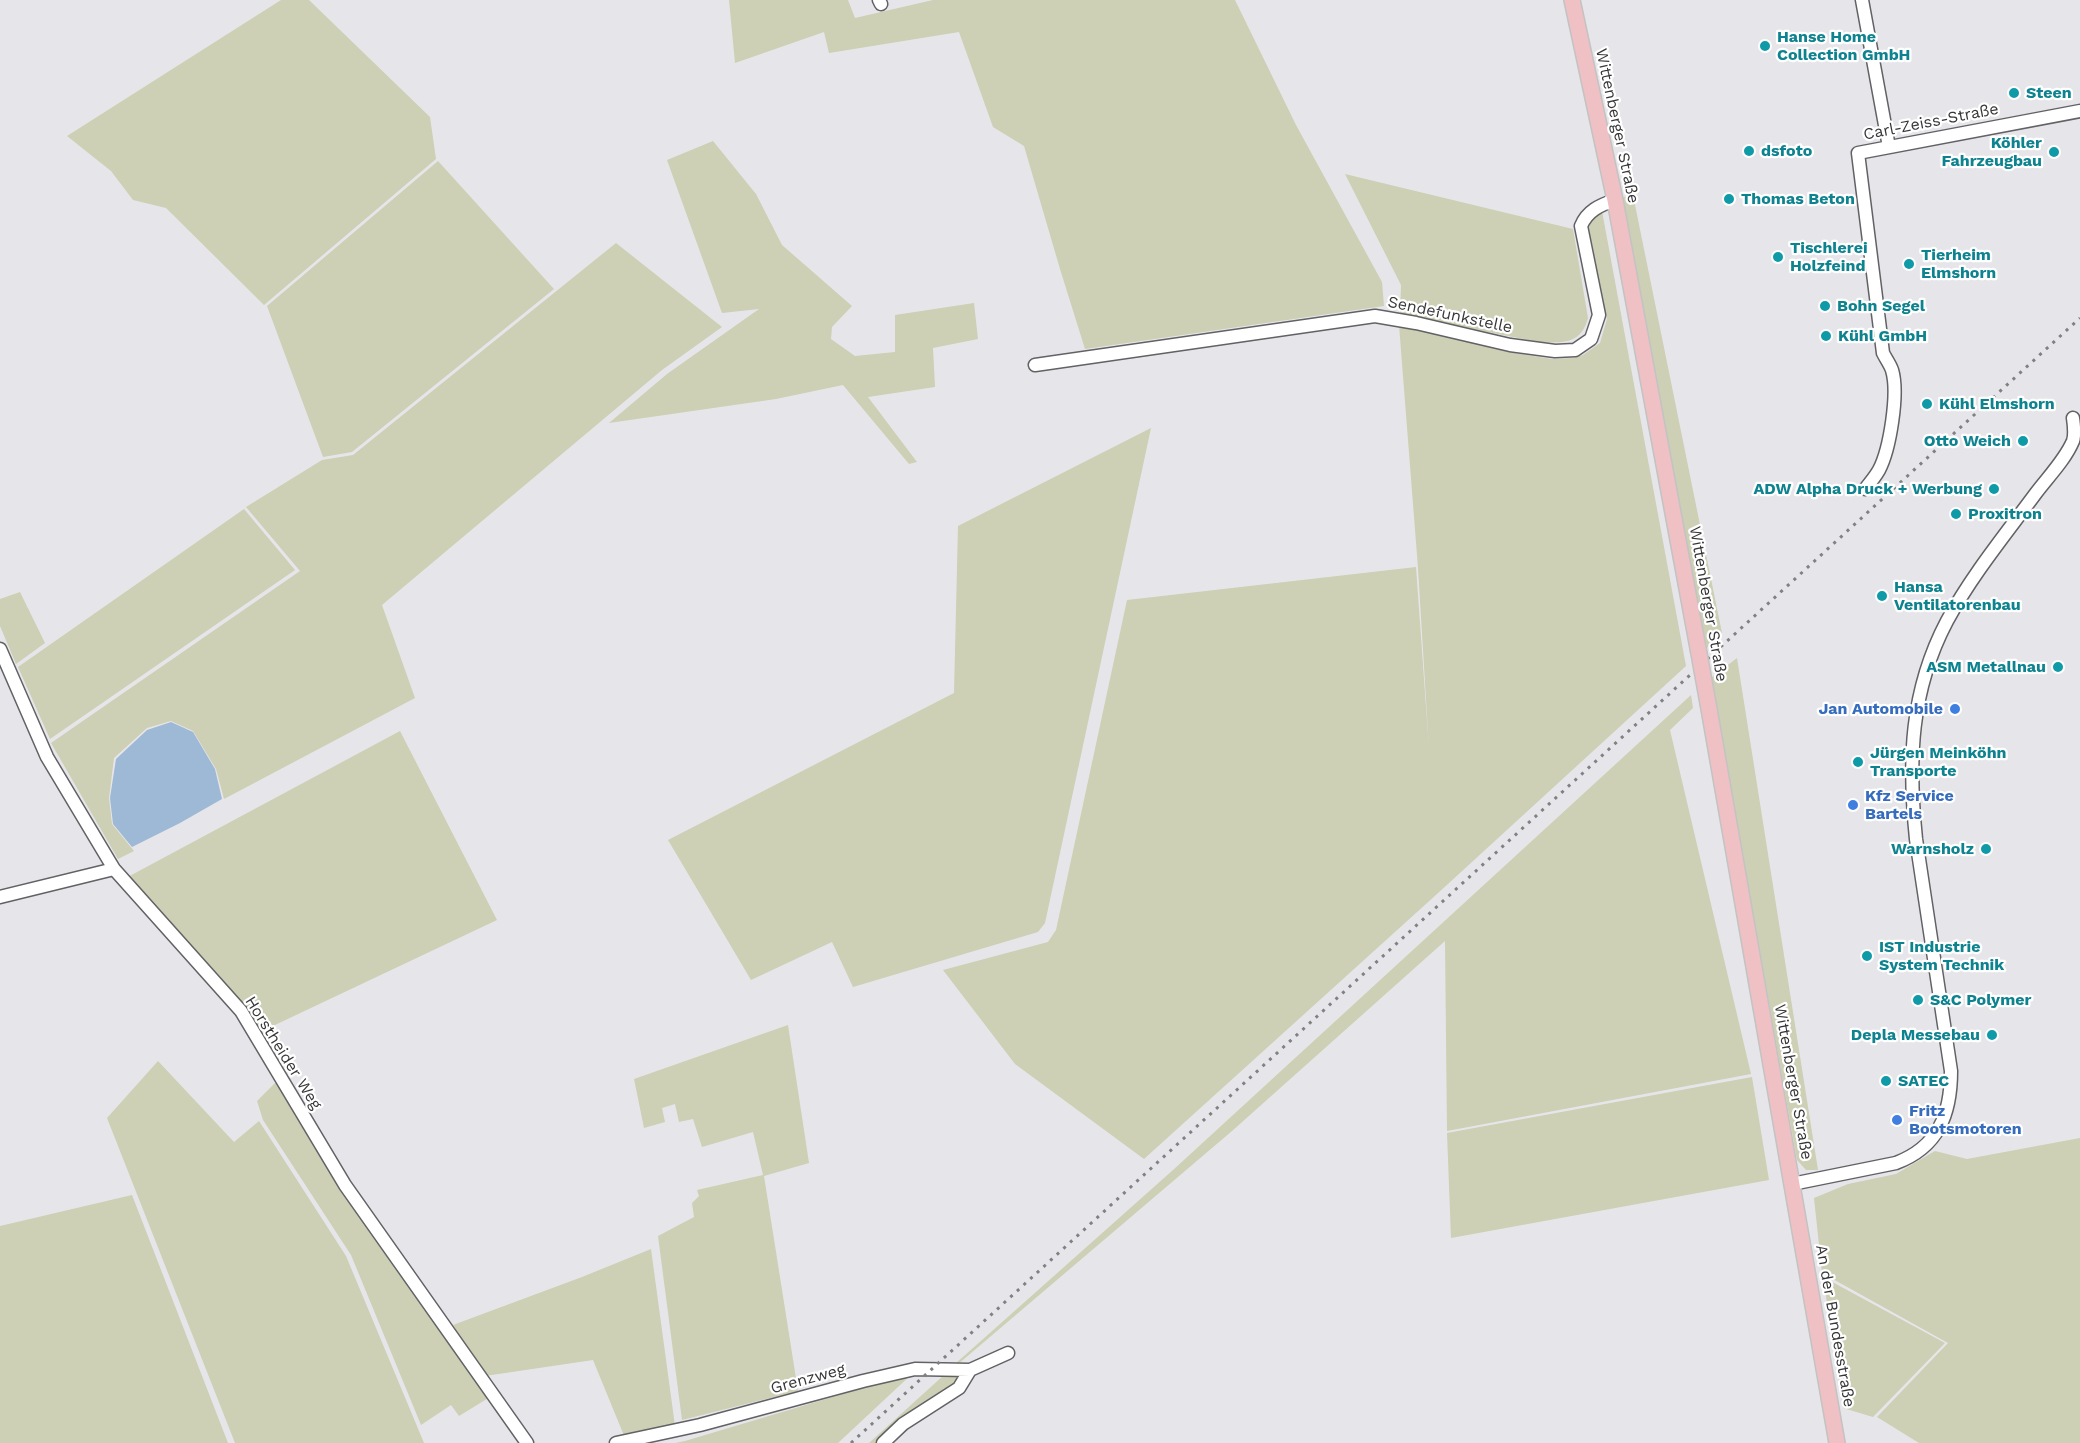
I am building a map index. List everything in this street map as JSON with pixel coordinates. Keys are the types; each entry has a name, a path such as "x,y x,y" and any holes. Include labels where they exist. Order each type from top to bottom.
{"main road":[{"name":"Wittenberger Straße","path":"1572,0 1615,200 1698,648 1797,1216"},
{"name":"An der Bundesstraße","path":"1797,1216 1837,1443"}],"street":[{"path":"1862,0 1889,147"},
{"name":"Carl-Zeiss-Straße","path":"1865,489 1878,471 1885,454 1892,423 1894,399 1892,371 1883,353 1858,153 2080,111"},
{"name":"Sendefunkstelle","path":"1035,365 1374,316 1416,323 1510,345 1555,351 1575,350 1591,339 1599,315 1581,226 1584,218 1591,211 1615,200"},
{"path":"1792,1184 1896,1163 1908,1158 1932,1139 1947,1111 1951,1093 1951,1071 1912,802 1912,747 1917,702 1923,677 1947,621 1984,563 2061,460 2074,439 2073,418"},
{"name":"Horstheider Weg","path":"0,649 47,758 114,869 241,1011 345,1185 527,1443"},
{"path":"0,897 114,869"},
{"name":"Grenzweg","path":"616,1443 700,1425 915,1369 970,1370 1008,1353"},
{"path":"883,1443 903,1424 959,1388 970,1370"}],"green space":[{"path":"281,0 309,0 430,117 436,159 264,305 166,208 133,200 111,171 67,136"},
{"path":"729,0 848,0 855,18 933,0 1235,0 1296,125 1382,282 1384,306 1085,349 1024,146 993,127 959,32 829,53 824,32 735,63"},
{"path":"713,141 756,194 782,245 852,306 832,327 831,339 855,356 895,352 895,315 974,303 978,339 933,348 935,387 868,397 917,462 909,464 843,385 776,399 609,423 667,374 759,309 722,313 667,160"},
{"path":"438,161 554,289 352,452 323,457 267,306"},
{"path":"1345,174 1573,229 1588,318 1585,327 1576,337 1564,342 1539,342 1400,315 1401,285"},
{"path":"1633,195 1722,633 1707,648 1620,198"},
{"path":"1602,211 1686,666 1144,1159 1015,1064 943,970 1048,942 1056,930 1127,600 1416,567 1429,749 1418,568 1399,325 1508,352 1552,359 1583,355 1600,343 1607,319 1588,225 1592,217"},
{"path":"616,243 722,327 662,370 382,605 415,698 224,799 216,769 193,731 171,721 147,728 114,758 109,798 112,824 134,851 118,859 51,743 300,571 246,507 322,460 353,455"},
{"path":"1151,428 1045,923 1038,932 853,987 832,942 751,980 668,840 954,693 958,526"},
{"path":"244,509 295,570 50,739 18,667"},
{"path":"20,592 45,643 16,664 0,626 0,599"},
{"path":"1737,658 1818,1170 1806,1170 1797,1160 1711,678"},
{"path":"1691,695 1693,708 1670,730 1751,1074 1447,1131 1445,941 1232,1131 957,1365 955,1364 1173,1170"},
{"path":"400,731 497,920 258,1033 124,879"},
{"path":"788,1025 809,1163 764,1176 798,1391 682,1420 658,1236 694,1217 692,1203 699,1196 697,1190 763,1175 753,1132 702,1147 693,1119 679,1122 675,1104 662,1108 665,1122 644,1128 634,1079"},
{"path":"158,1061 234,1142 259,1121 346,1256 424,1443 235,1443 107,1118"},
{"path":"1752,1077 1769,1180 1451,1238 1447,1133"},
{"path":"277,1081 490,1397 459,1416 451,1405 421,1425 351,1255 263,1120 257,1101"},
{"path":"2080,1138 2080,1443 1919,1443 1877,1417 1948,1343 1822,1273 1814,1198 1848,1184 1896,1174 1935,1151 1967,1159"},
{"path":"132,1195 228,1443 0,1443 0,1226"},
{"path":"651,1249 675,1426 625,1438 593,1360 485,1376 453,1325 582,1277"},
{"path":"1823,1277 1945,1343 1873,1417 1843,1408"},
{"path":"913,1373 838,1443 675,1443 685,1441"},
{"path":"944,1375 960,1376 961,1380 879,1443 869,1443"}],"water":[{"path":"171,722 193,732 215,769 222,799 132,847 113,824 110,798 116,759 147,730"}],"railway":[{"path":"851,1443 2080,318"}],"place":[{"name":"Hanse Home Collection GmbH","path":"1765,46"},
{"name":"Steen","path":"2014,93"},
{"name":"dsfoto","path":"1749,151"},
{"name":"Köhler Fahrzeugbau","path":"2054,152"},
{"name":"Thomas Beton","path":"1729,199"},
{"name":"Tischlerei Holzfeind","path":"1778,257"},
{"name":"Tierheim Elmshorn","path":"1909,264"},
{"name":"Bohn Segel","path":"1825,306"},
{"name":"Kühl GmbH","path":"1826,336"},
{"name":"Kühl Elmshorn","path":"1927,404"},
{"name":"Otto Weich","path":"2023,441"},
{"name":"ADW Alpha Druck + Werbung","path":"1994,489"},
{"name":"Proxitron","path":"1956,514"},
{"name":"Hansa Ventilatorenbau","path":"1882,596"},
{"name":"ASM Metallnau","path":"2058,667"},
{"name":"Jan Automobile","path":"1955,709"},
{"name":"Jürgen Meinköhn Transporte","path":"1858,762"},
{"name":"Kfz Service Bartels","path":"1853,805"},
{"name":"Warnsholz","path":"1986,849"},
{"name":"IST Industrie System Technik","path":"1867,956"},
{"name":"S&C Polymer","path":"1918,1000"},
{"name":"Depla Messebau","path":"1992,1035"},
{"name":"SATEC","path":"1886,1081"},
{"name":"Fritz Bootsmotoren","path":"1897,1120"}]}
